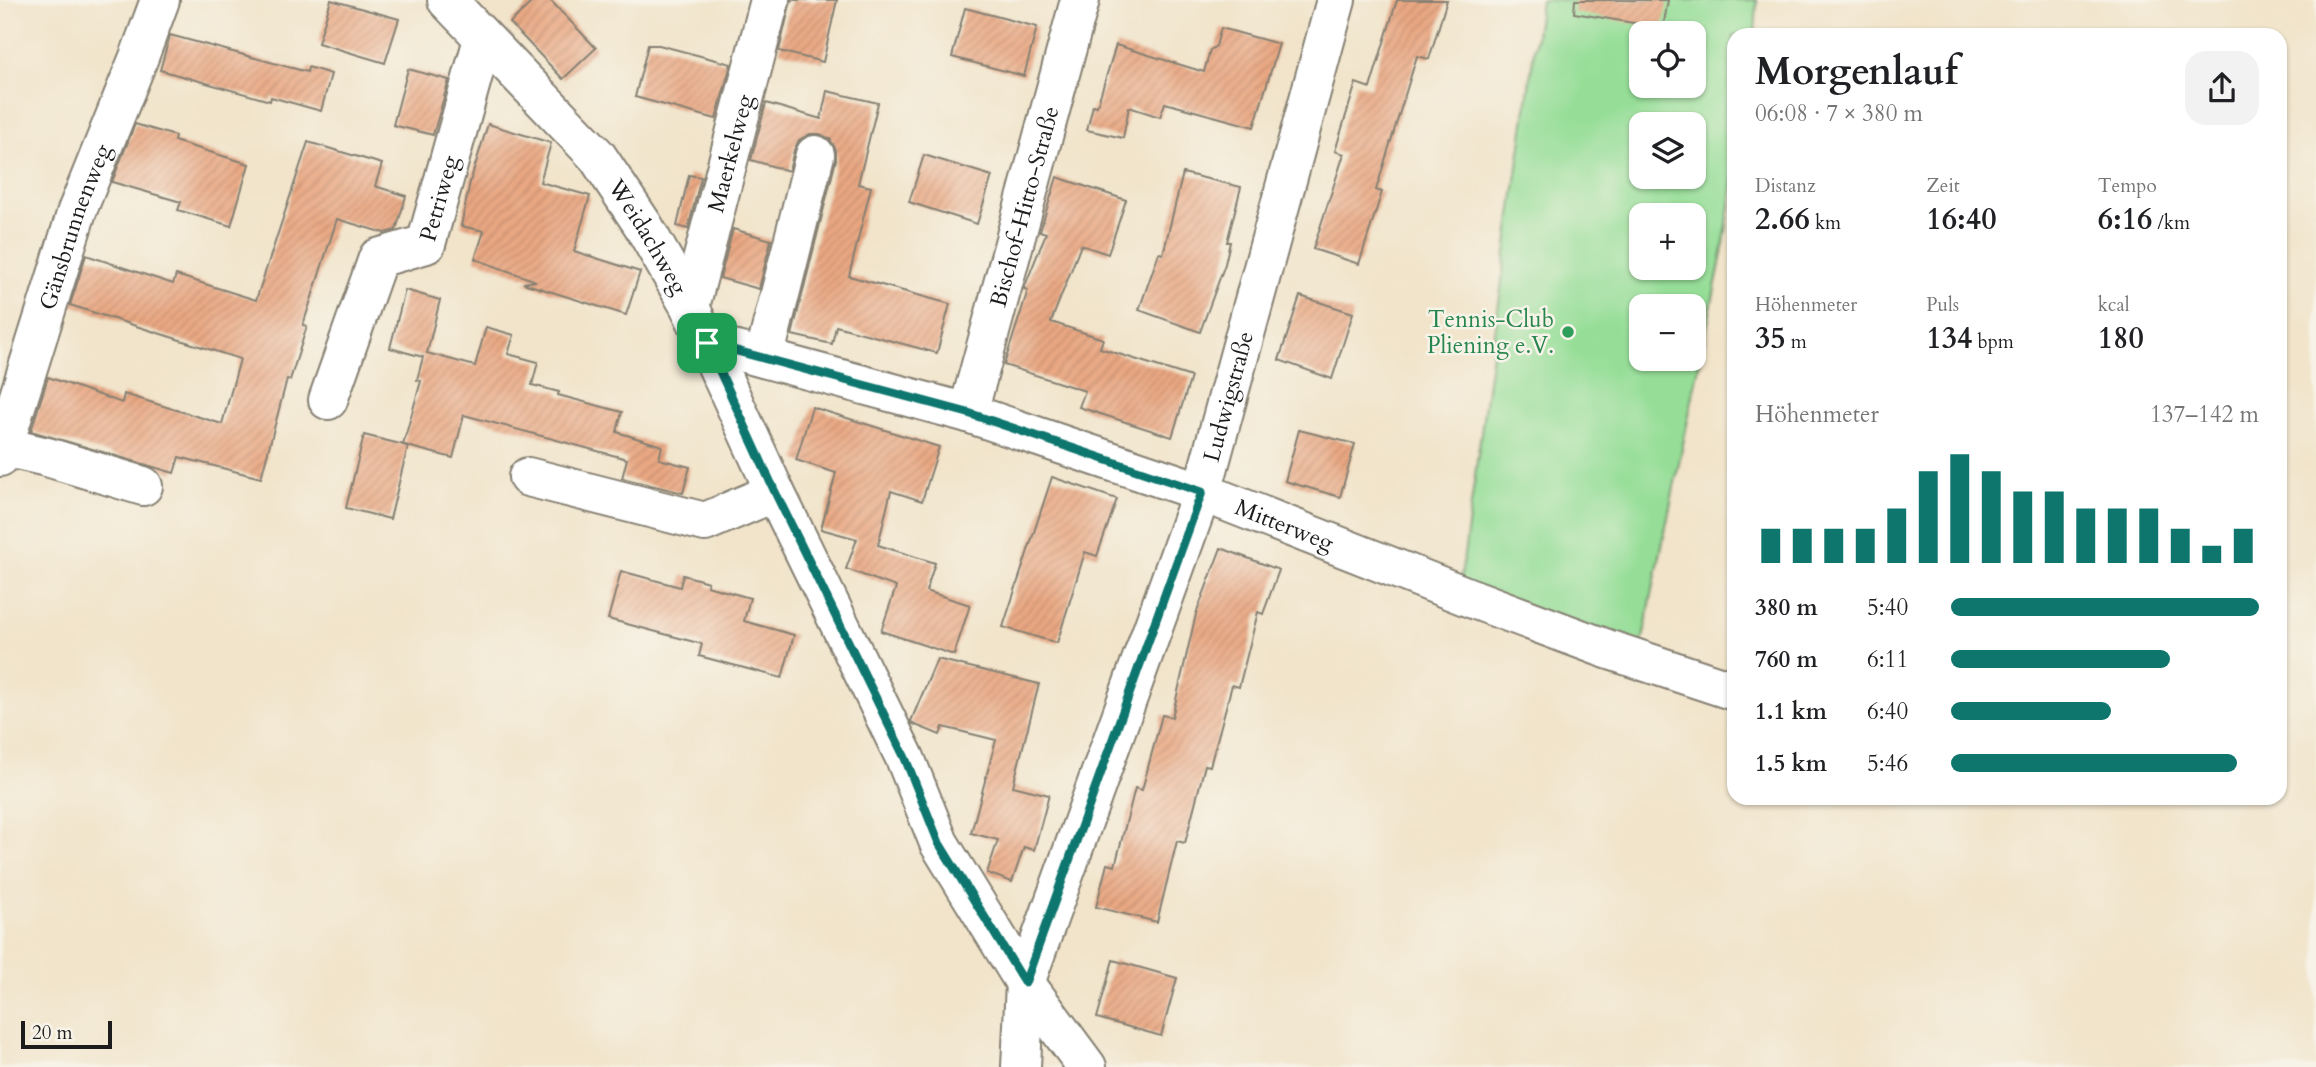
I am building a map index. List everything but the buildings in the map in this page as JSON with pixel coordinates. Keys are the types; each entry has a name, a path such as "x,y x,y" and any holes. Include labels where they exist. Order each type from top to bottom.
{"street":[{"name":"Gänsbrunnenweg","path":"1,450 76,211 160,0"},
{"name":"Weidachweg","path":"447,0 597,156 643,225 690,307 775,492 905,758 939,843 1025,983 1087,1067"},
{"name":"Maerkelweg","path":"690,307 770,0"},
{"name":"Bischof-Hitto-Straße","path":"968,413 1080,0"},
{"name":"Ludwigstraße","path":"1021,1067 1025,983 1202,492 1336,0"},
{"name":"Petriweg","path":"328,400 378,258 426,244 483,38"},
{"path":"764,358 815,155"},
{"name":"Mitterweg","path":"707,343 968,413 1202,492 1468,597 1607,649 1727,689"},
{"path":"1,450 47,457 143,486"},
{"path":"528,477 705,522 775,492"}],"green space":[{"name":"Tennis-Club Pliening e.V.","path":"1541,0 1757,0 1755,28 1727,28 1727,224 1706,332 1706,294 1629,294 1629,371 1698,371 1641,648 1460,584"}],"place":[{"name":"Tennis-Club Pliening e.V.","path":"1568,332"}],"route":[{"path":"707,343 968,413 1202,492 1025,983 939,843 905,758 775,492 707,343"}]}
